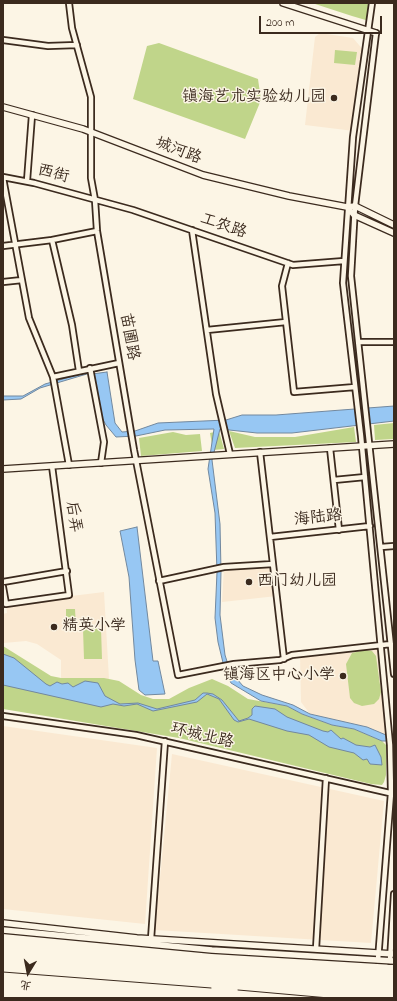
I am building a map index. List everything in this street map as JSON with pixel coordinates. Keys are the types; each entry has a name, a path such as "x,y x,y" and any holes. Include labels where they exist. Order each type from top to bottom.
{"main road":[{"path":"283,3 376,33"},
{"name":"城河路","path":"3,108 83,129 203,176 289,196 347,207 355,206"},
{"path":"355,206 394,225"},
{"path":"347,207 354,215 394,233"},
{"path":"3,469 394,444"},
{"path":"3,923 151,939 392,954"},
{"path":"3,930 212,950 392,961"}],"street":[{"name":"苗圃路","path":"69,3 72,28 91,97 91,178 95,200 97,231 136,461 178,675 234,664 284,659"},
{"path":"372,3 353,136 343,283 362,446 382,645 390,745 392,793 378,960"},
{"path":"376,33 354,215 351,276 360,342 381,547 392,624 391,644 394,674"},
{"path":"3,40 48,46 77,45"},
{"path":"27,181 32,115"},
{"path":"3,178 30,318 53,377 69,465"},
{"name":"西街","path":"3,178 27,181 95,200"},
{"name":"工农路","path":"95,200 133,210 293,265 344,261"},
{"path":"192,230 221,418 230,454"},
{"path":"3,246 52,240 97,231"},
{"path":"52,240 72,326 75,357 79,371"},
{"path":"288,263 282,286 294,392 355,387"},
{"path":"3,282 22,280"},
{"path":"207,330 286,322"},
{"path":"360,342 394,342"},
{"path":"53,377 119,363"},
{"path":"90,368 104,442 102,463"},
{"path":"330,448 339,530"},
{"path":"260,452 284,659 292,655 391,644"},
{"name":"后弄","path":"3,586 6,604 69,595 52,466"},
{"path":"334,480 365,477"},
{"name":"海陆路","path":"270,537 370,526"},
{"path":"381,547 394,546"},
{"path":"159,580 224,567 273,564"},
{"path":"3,582 67,571"},
{"name":"环城北路","path":"3,716 136,735 392,793"},
{"path":"151,939 165,742"},
{"path":"316,949 326,778"},
{"path":"392,961 394,894"}],"shaded area":[{"name":"镇海艺术实验幼儿园","path":"320,33 353,38 365,52 354,131 305,125 315,37"},
{"name":"西门幼儿园","path":"273,564 277,596 222,602 224,567"},
{"name":"精英小学","path":"104,592 109,679 61,678 61,660 37,644 26,641 3,643 3,614 7,613 6,604"},
{"name":"镇海区中心小学","path":"382,645 389,733 386,735 367,727 310,714 301,702 300,654"},
{"path":"3,726 157,748 145,924 3,909"},
{"path":"172,754 384,801 371,943 155,930"}],"green space":[{"path":"312,3 372,3 369,21"},
{"path":"159,43 258,79 261,100 245,139 133,99 147,46"},
{"path":"335,50 357,52 355,65 334,63"},
{"path":"394,423 394,439 375,440 374,425"},
{"path":"354,427 356,442 235,448 229,431 255,437 295,437"},
{"path":"219,431 224,449 213,450 210,433"},
{"path":"173,432 186,435 200,434 202,451 141,456 139,438"},
{"path":"66,609 75,609 76,627 66,627"},
{"path":"101,628 102,659 84,659 83,629"},
{"path":"3,646 51,676 61,678 104,678 119,681 141,695 153,699 169,699 189,688 212,679 228,686 248,699 287,706 302,714 332,725 354,729 382,741 386,745 386,775 384,782 382,785 371,784 179,738 3,709"},
{"path":"365,650 372,651 376,656 381,692 379,699 374,704 362,706 354,703 350,698 346,664 352,653"}],"water":[{"path":"108,364 107,368 40,388 21,399 3,400 3,396 23,396 45,384"},
{"path":"107,372 115,423 122,432 135,431 158,423 226,420 242,415 276,415 394,406 394,421 292,433 257,433 220,429 212,460 220,524 220,615 225,655 230,671 243,686 262,695 293,705 310,714 367,727 386,735 394,734 394,741 382,741 354,729 332,725 302,714 287,706 261,701 231,683 225,671 218,642 215,618 217,572 215,513 208,469 214,429 165,430 136,436 116,437 106,425 100,414 95,382 92,374"},
{"path":"137,527 153,661 158,661 165,694 145,695 139,690 135,660 129,577 120,531"},
{"path":"3,654 14,658 50,686 57,682 62,684 68,683 73,687 85,681 98,683 105,696 120,704 138,703 157,709 195,700 203,693 207,693 213,694 222,700 239,721 252,715 252,709 255,706 275,709 287,717 323,731 328,732 331,730 341,739 343,738 356,745 370,747 375,745 381,757 382,765 370,764 367,759 363,760 354,753 329,747 309,735 287,731 249,719 238,722 234,720 219,699 207,694 197,702 153,711 137,704 124,706 113,704 101,707 3,685"}],"railway":[{"path":"3,972 211,988"},
{"path":"238,990 329,998"}],"place":[{"name":"镇海艺术实验幼儿园","path":"334,98"},
{"name":"西门幼儿园","path":"249,582"},
{"name":"精英小学","path":"54,627"},
{"name":"镇海区中心小学","path":"343,676"}]}
